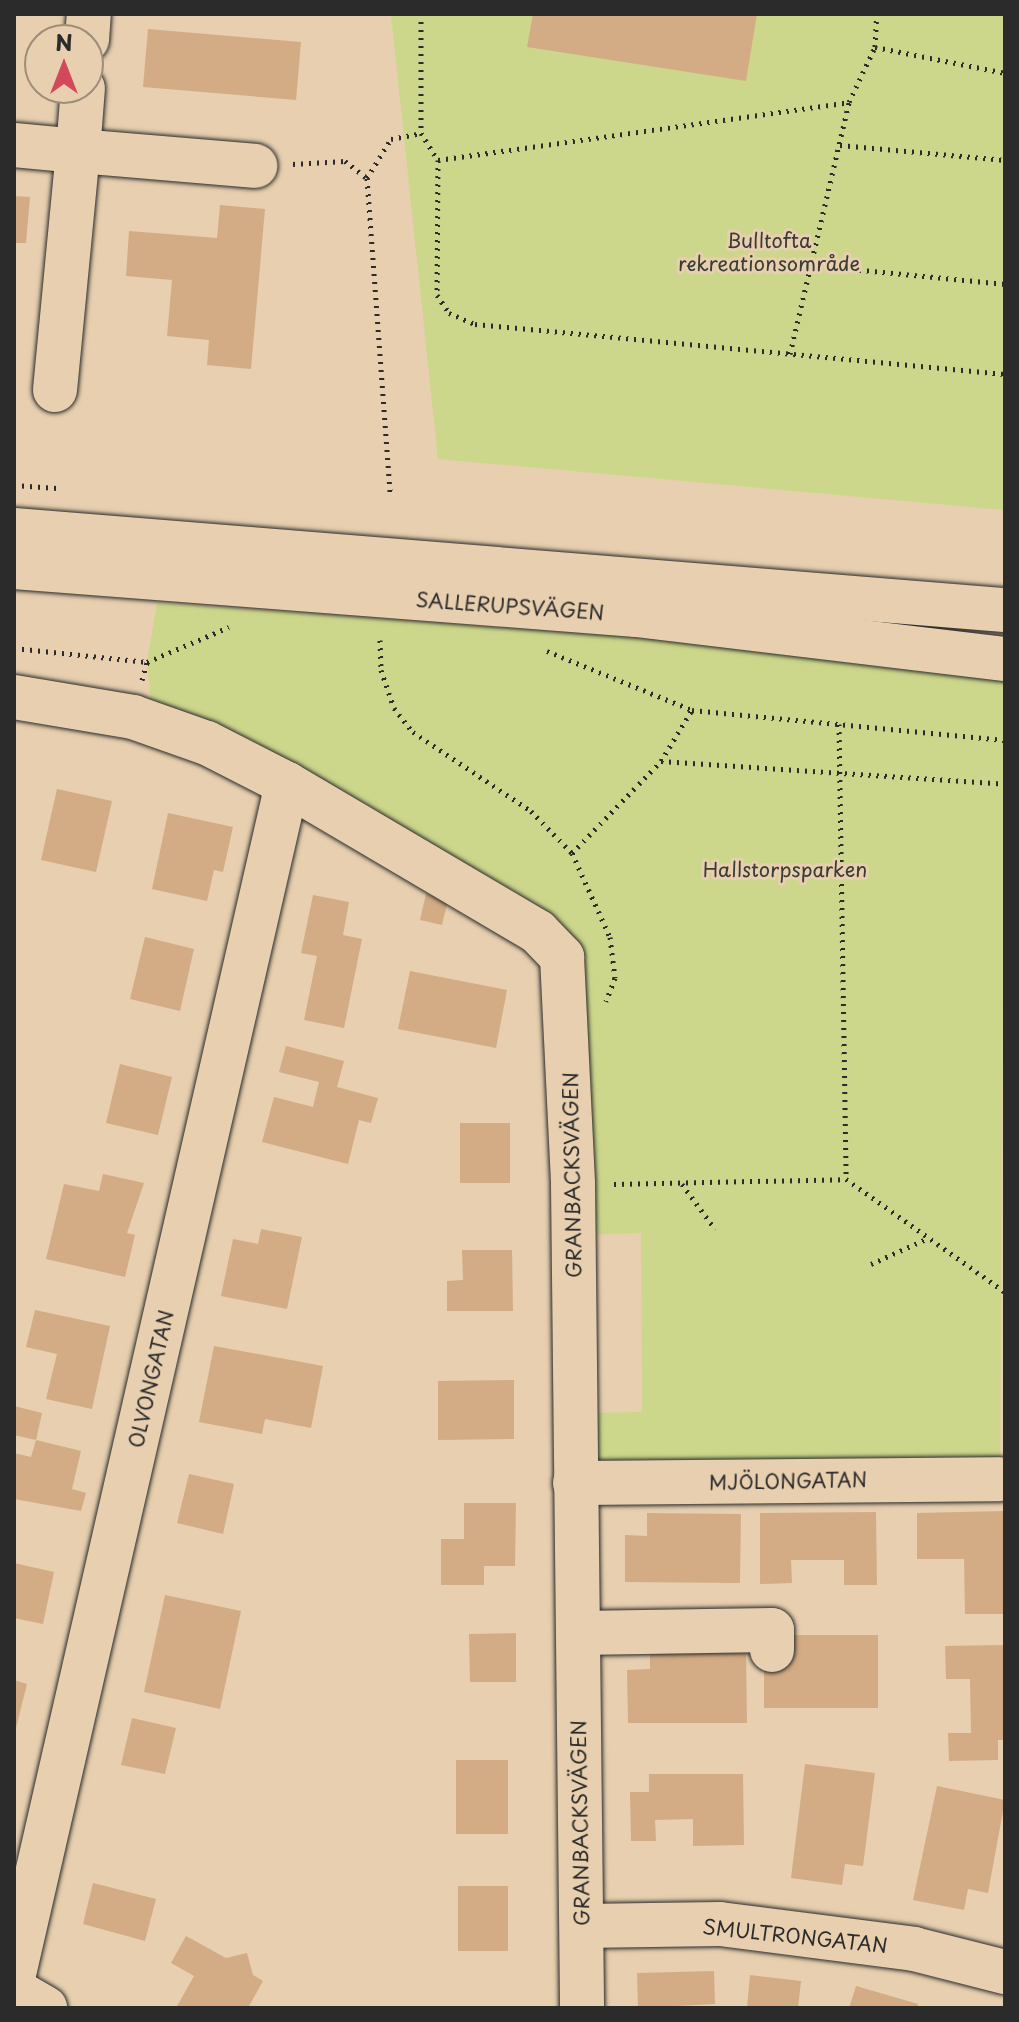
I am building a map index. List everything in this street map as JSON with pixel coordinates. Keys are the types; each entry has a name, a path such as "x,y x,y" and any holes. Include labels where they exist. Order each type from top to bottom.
{"street":[{"path":"55,390 82,104"},
{"path":"14,145 255,166"},
{"name":"SALLERUPSVÄGEN","path":"14,530 1005,610"},
{"name":"SALLERUPSVÄGEN","path":"14,567 636,615 1005,659"},
{"name":"GRANBACKSVÄGEN","path":"14,697 133,717 207,743 287,784 538,932 562,957 573,1184 582,2008"},
{"name":"OLVONGATAN","path":"14,1974 287,784"},
{"name":"MJÖLONGATAN","path":"575,1483 1000,1479"},
{"path":"578,1633 772,1630 772,1650"},
{"name":"SMULTRONGATAN","path":"582,1926 720,1924 1002,1957"},
{"path":"14,1990 45,2008"}],"path":[{"path":"421,14 421,133 438,160 437,295 449,313 475,324 1005,374"},
{"path":"790,354 849,102 875,47 877,14"},
{"path":"875,47 1005,73"},
{"path":"438,160 849,102"},
{"path":"390,492 367,178 391,139 421,133"},
{"path":"840,145 1005,160"},
{"path":"255,166 345,161 367,178"},
{"path":"811,265 1005,284"},
{"path":"14,648 147,662 233,625"},
{"path":"380,640 381,670 394,708 413,732 531,811 572,853 661,761 692,710"},
{"path":"542,649 692,710 1005,740"},
{"path":"839,724 846,1179"},
{"path":"661,761 1005,784"},
{"path":"573,1184 846,1179 1005,1292"},
{"path":"681,1183 715,1229"},
{"path":"871,1264 927,1239"}],"green space":[{"name":"Bulltofta rekreationsområde","path":"391,14 1005,14 1005,510 438,459"},
{"name":"Hallstorpsparken","path":"157,603 833,650 1005,674 1000,1479 575,1483 585,1413 642,1412 641,1233 583,1235 577,944 151,702 147,662"}],"building":[{"path":"533,14 757,14 746,81 527,47"},
{"path":"148,29 301,42 296,100 143,87"},
{"path":"14,196 30,197 26,243 14,243"},
{"path":"220,205 265,209 251,369 207,365 209,340 167,336 172,280 126,276 129,231 217,238"},
{"path":"57,789 112,801 96,872 41,860"},
{"path":"168,813 233,827 223,872 214,870 207,901 152,889"},
{"path":"426,894 448,900 442,925 420,920"},
{"path":"313,895 349,902 343,935 362,939 344,1028 304,1020 317,956 301,953"},
{"path":"145,937 194,949 180,1011 130,999"},
{"path":"410,971 507,990 496,1048 398,1029"},
{"path":"286,1046 344,1061 337,1087 378,1098 371,1123 359,1120 348,1164 262,1142 274,1097 313,1107 319,1082 279,1072"},
{"path":"120,1064 172,1077 158,1135 106,1123"},
{"path":"460,1123 510,1123 510,1183 460,1183"},
{"path":"103,1174 144,1183 127,1233 135,1235 125,1277 46,1259 64,1184 99,1191"},
{"path":"261,1229 302,1237 287,1309 221,1296 233,1239 258,1244"},
{"path":"462,1250 512,1250 513,1311 447,1311 447,1281 463,1280"},
{"path":"35,1310 110,1326 92,1409 46,1399 57,1354 26,1347"},
{"path":"214,1346 323,1366 311,1428 265,1419 262,1434 199,1422"},
{"path":"514,1380 514,1439 438,1440 438,1381"},
{"path":"14,1406 42,1413 36,1440 14,1435"},
{"path":"36,1440 81,1451 72,1489 86,1493 81,1511 14,1499 14,1453 31,1457"},
{"path":"189,1474 234,1484 223,1534 177,1523"},
{"path":"464,1503 516,1503 515,1566 484,1566 484,1585 441,1585 441,1539 464,1539"},
{"path":"1005,1511 1005,1614 965,1614 964,1559 917,1559 917,1513"},
{"path":"876,1512 877,1585 844,1585 844,1560 791,1560 792,1583 760,1584 760,1513"},
{"path":"647,1513 741,1514 740,1583 625,1582 625,1535 647,1536"},
{"path":"14,1563 54,1572 43,1624 14,1618"},
{"path":"165,1595 241,1611 220,1709 144,1692"},
{"path":"516,1633 516,1682 470,1682 469,1634"},
{"path":"786,1635 878,1635 878,1708 764,1708 764,1656"},
{"path":"1005,1645 1005,1740 998,1740 998,1760 949,1761 948,1733 971,1733 970,1679 946,1679 945,1646"},
{"path":"650,1650 746,1650 747,1723 628,1723 627,1670 650,1669"},
{"path":"14,1680 27,1684 15,1732 14,1732"},
{"path":"132,1718 176,1728 165,1774 121,1765"},
{"path":"456,1760 508,1760 508,1834 456,1834"},
{"path":"805,1764 875,1773 863,1866 845,1864 842,1885 791,1878"},
{"path":"649,1774 743,1774 744,1845 693,1846 693,1819 655,1820 656,1841 631,1841 630,1792 649,1792"},
{"path":"937,1786 1005,1800 988,1893 968,1889 964,1910 913,1900"},
{"path":"93,1883 156,1899 145,1941 83,1924"},
{"path":"458,1886 508,1886 508,1951 458,1951"},
{"path":"186,1936 226,1958 247,1953 253,1975 263,1981 248,2008 176,2008 194,1976 171,1963"},
{"path":"714,1971 715,2004 638,2008 637,1973"},
{"path":"750,1975 801,1981 798,2008 747,2008"},
{"path":"856,1986 918,2004 917,2008 849,2008"}]}
